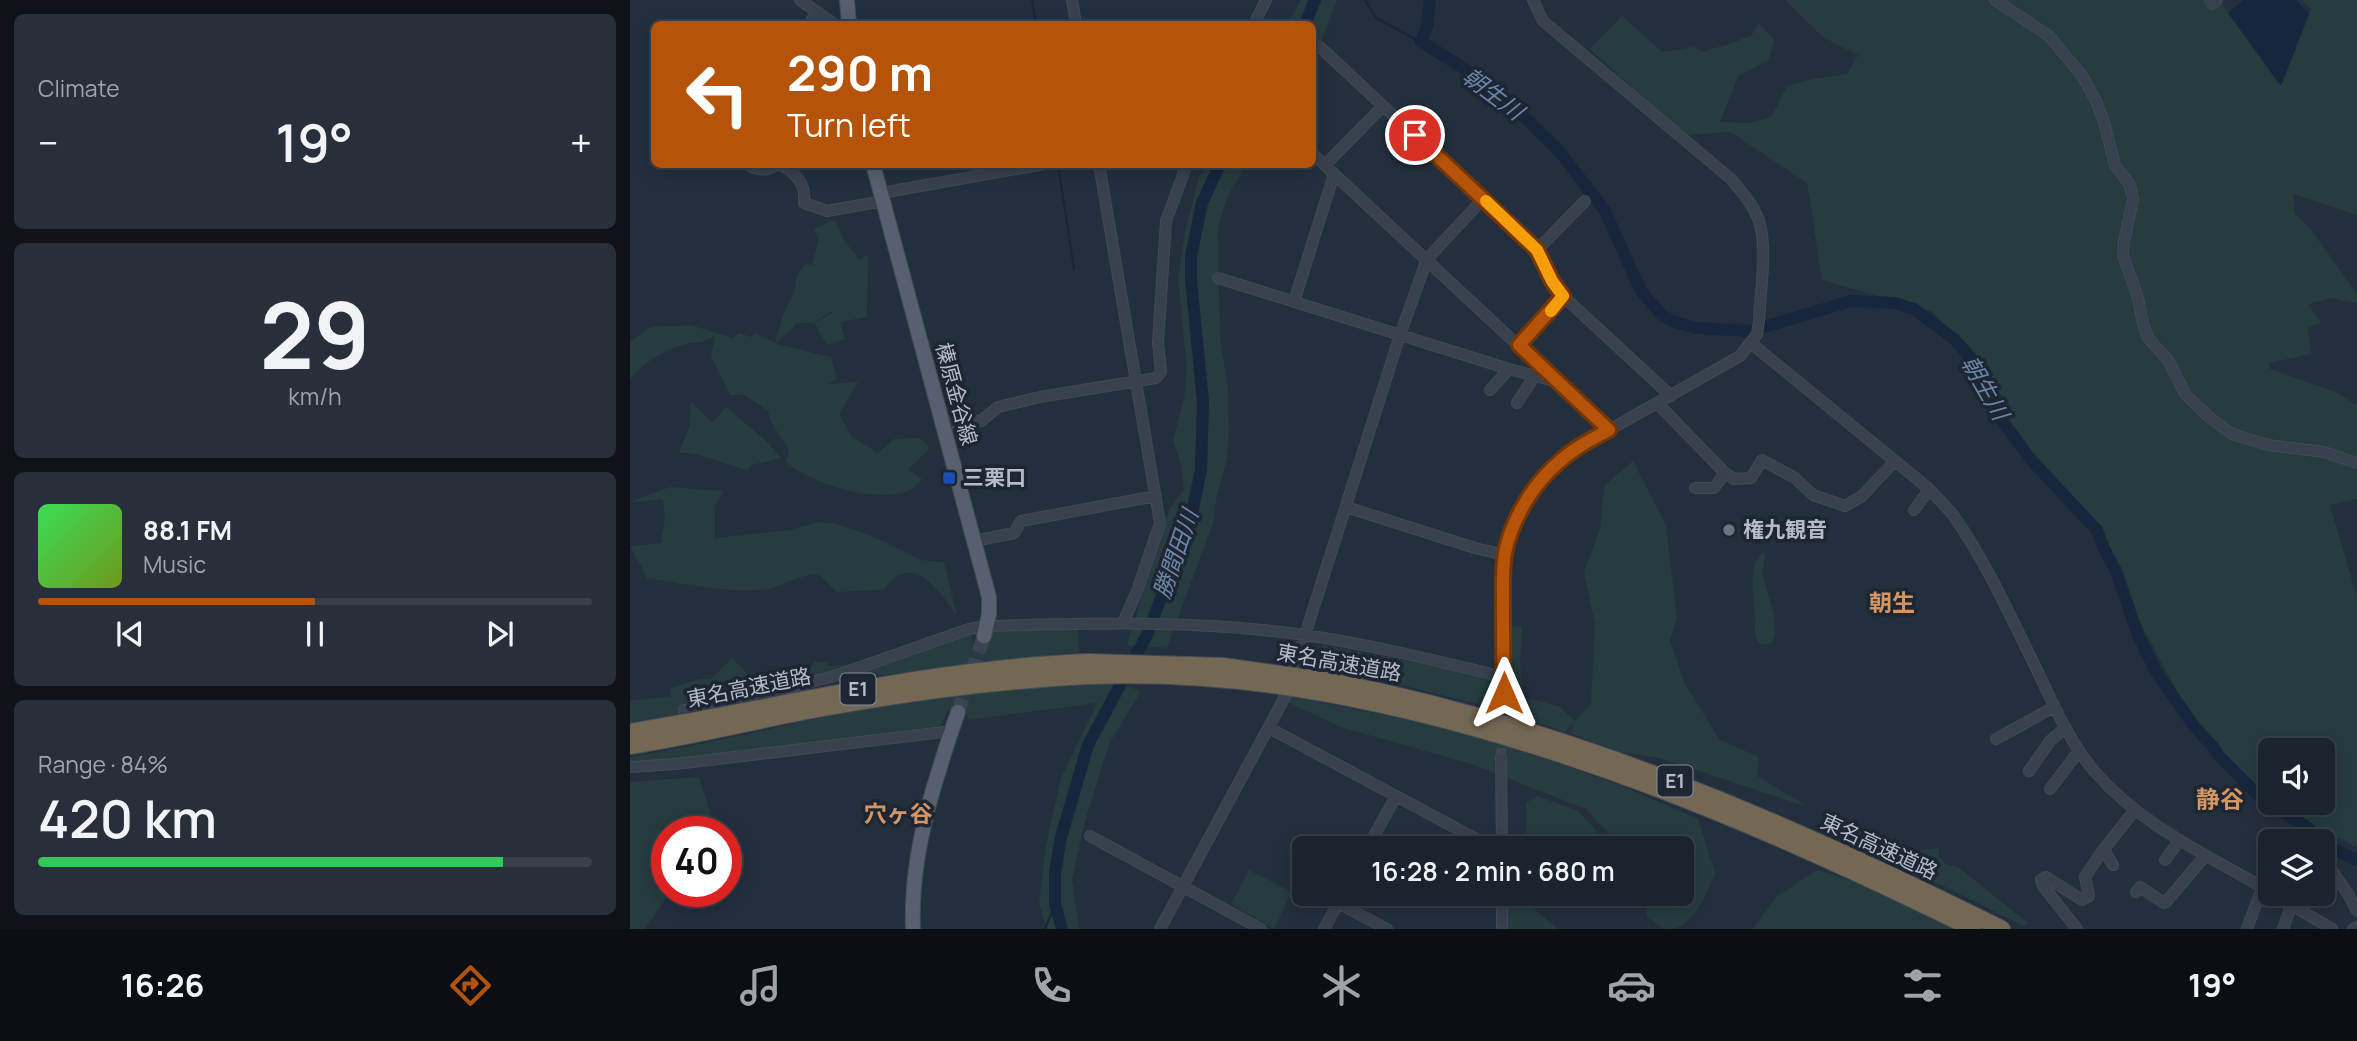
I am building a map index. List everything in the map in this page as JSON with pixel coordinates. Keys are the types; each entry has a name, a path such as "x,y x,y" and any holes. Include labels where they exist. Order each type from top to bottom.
{"highway":[{"name":"東名高速道路","path":"630,732 902,681 1004,667 1087,669 1223,666 1330,687 1559,753 1631,778 1799,846 1973,929"},
{"name":"東名高速道路","path":"630,746 816,710 1087,669"},
{"name":"東名高速道路","path":"1330,687 1381,691 1480,716 1646,770 1801,833 2002,929"}],"main road":[{"path":"847,0 849,21"},
{"name":"榛原金谷線","path":"874,168 989,597 985,631"},
{"path":"912,929 912,904 921,834 958,712"}],"street":[{"path":"800,0 830,21"},
{"path":"1072,0 1076,21"},
{"path":"1256,21 1266,0"},
{"path":"1504,693 1505,555 1519,514 1559,461 1578,447 1732,362 1754,339 1759,322 1762,239 1759,221 1751,203 1731,179 1543,21 1533,0"},
{"path":"1995,0 2049,36 2083,77 2100,110 2115,165 2130,185 2133,199 2123,255 2148,338 2168,360 2186,395 2210,418 2241,438 2268,445 2324,452 2357,463"},
{"path":"2210,0 2212,4 2217,0"},
{"path":"811,21 817,12"},
{"path":"1320,47 1537,250 1552,281 1563,296 1671,396"},
{"path":"1325,165 1383,106"},
{"path":"1316,157 1609,430"},
{"path":"754,168 773,168"},
{"path":"786,168 801,180 804,204 827,211 1025,168"},
{"path":"1101,168 1160,523 1123,623"},
{"path":"943,424 981,421 998,407 1040,397 1156,378 1161,372 1158,344 1166,221 1186,168"},
{"path":"1294,302 1334,174"},
{"path":"1160,929 1286,695 1426,259 1483,199"},
{"path":"1537,250 1585,201"},
{"path":"1218,278 1557,382"},
{"path":"1519,345 1563,296"},
{"path":"1754,339 1929,490 1952,514 1992,580 2065,728 2094,771 2134,811 2179,841 2258,885"},
{"path":"1490,390 1509,369"},
{"path":"1517,403 1534,377"},
{"path":"1658,404 1734,479 1751,478 1762,460 1795,478 1809,488 1813,495 1845,506 1862,496 1894,462"},
{"path":"1695,488 1714,488 1725,473"},
{"path":"1914,510 1929,490"},
{"path":"974,541 1014,533 1021,521 1156,496"},
{"path":"1346,507 1505,555"},
{"path":"684,710 711,709 838,675 969,629 985,631 1136,623 1305,635 1382,649 1503,677"},
{"path":"1996,739 2054,708"},
{"path":"1269,728 1471,836"},
{"path":"2029,771 2050,741 2065,728"},
{"path":"630,768 951,731"},
{"path":"2050,789 2079,751"},
{"path":"1501,758 1502,836"},
{"path":"1374,836 1396,796"},
{"path":"2077,929 2041,880 2046,877 2082,900 2089,896 2085,877 2099,850 2134,811"},
{"path":"1090,836 1261,929"},
{"path":"2165,860 2179,841"},
{"path":"2099,850 2113,865"},
{"path":"2136,892 2140,887 2166,902 2206,856"},
{"path":"2335,876 2357,911"},
{"path":"1324,929 1337,906"},
{"path":"1352,906 1387,929"},
{"path":"1502,906 1502,929"},
{"path":"2247,929 2260,906"},
{"path":"2283,929 2291,906 2332,929"}],"green space":[{"path":"1301,0 1337,0 1316,50 1316,21 1289,21"},
{"path":"1785,0 2219,0 2280,85 2311,9 2302,0 2357,0 2357,216 2293,194 2295,214 2312,231 2357,294 2357,303 2331,298 2308,304 2321,323 2308,327 2311,354 2269,363 2270,369 2333,391 2357,405 2357,499 2330,505 2357,597 2357,847 2335,837 2335,829 2319,829 2297,815 2335,815 2335,738 2258,738 2258,787 2218,755 2177,691 2087,520 2042,462 2004,426 1985,375 1932,311 1822,280 1807,183 1731,132 1683,135 1590,49 1622,16 1662,52 1694,47 1702,52 1730,44 1751,36 1759,23 1774,40 1769,60 1738,76 1720,122 1749,123 1771,117 1787,86 1847,74 1858,55 1823,37"},
{"path":"1205,168 1244,168 1227,197 1218,228 1220,335 1228,390 1227,459 1213,523 1167,648 1127,645 1169,510 1184,490 1180,461 1173,440 1184,398 1187,371 1178,278 1185,232 1199,177"},
{"path":"830,221 836,222 844,240 859,260 868,255 867,317 840,322 845,339 827,345 814,323 834,312 832,311 813,323 797,323 776,344 831,357 837,379 828,384 858,382 839,414 852,437 878,453 894,439 920,438 930,448 909,469 922,479 910,490 897,494 881,495 845,490 810,477 786,461 789,450 770,420 768,411 744,395 730,395 711,356 715,335 708,340 675,347 661,354 630,379 630,342 651,327 691,325 732,338 739,333 751,337 756,333 775,343 784,312 794,293 797,275 805,264 812,265 819,240 814,229"},
{"path":"691,401 712,423 726,407 766,441 781,458 751,465 747,470 702,456 679,453 689,427"},
{"path":"1633,461 1666,526 1677,617 1670,641 1685,684 1720,740 1759,757 1757,776 1808,807 1660,758 1618,752 1570,733 1574,723 1565,732 1509,713 1508,626 1522,627 1520,664 1524,697 1560,707 1575,721 1591,704 1595,624 1584,572 1600,529 1604,486"},
{"path":"670,487 723,491 715,506 715,538 790,530 818,522 836,524 870,535 921,560 944,562 957,616 933,585 917,574 899,575 883,590 837,592 818,574 771,588 743,591 647,578 630,546 661,543 665,519 663,499 630,502"},
{"path":"1764,552 1763,575 1775,626 1772,643 1763,645 1755,635 1752,582 1755,564"},
{"path":"1078,629 1079,652 848,679 876,664 971,635 973,641 988,640 992,632"},
{"path":"1322,645 1491,677 1489,707 1317,664"},
{"path":"732,658 761,690 701,710 630,725 630,701 671,696 670,688 700,679 711,679"},
{"path":"815,662 827,663 829,666 860,663 808,680 802,679"},
{"path":"1110,680 1141,691 1109,744 1084,825 1072,879 1079,929 1047,929 1039,904 1046,844 1061,778 1097,703 969,720 965,710 947,711 941,726 681,759 630,761 630,757 915,700 998,689"},
{"path":"1289,696 1468,732 1615,783 1698,819 1715,873 1708,890 1685,923 1667,929 1662,927 1647,917 1647,906 1694,906 1694,836 1619,836 1608,833 1586,809 1475,765 1340,727 1286,701"},
{"path":"699,777 711,816 651,816 651,907 660,907 645,929 630,929 630,782"},
{"path":"1537,796 1577,810 1601,836 1527,836 1526,803"},
{"path":"1853,828 1915,850 1939,848 1939,857 1946,864 1958,867 2028,923 2024,926 1852,841 1848,836"},
{"path":"1249,870 1292,892 1274,929 1231,904"},
{"path":"1817,870 1866,885 1956,929 1753,929 1776,897"},
{"path":"1507,906 1534,906 1558,929 1507,929"}],"water":[{"path":"2244,0 2296,0 2309,14 2281,86 2228,13"}],"waterway":[{"path":"1032,0 1036,21"},
{"name":"勝間田川","path":"1306,21 1315,0"},
{"path":"1365,0 1376,18 1421,42"},
{"name":"朝生川","path":"1430,0 1427,26 1421,42 1464,68 1509,102 1560,152 1605,211 1641,291 1662,315 1696,328 1750,331 1851,301 1895,303 1914,309 1954,339 1974,361 1996,412 2031,460 2097,530 2116,571 2138,635 2156,672 2194,726 2218,755 2265,802 2307,827 2333,849 2357,860"},
{"path":"1059,168 1074,269"},
{"name":"勝間田川","path":"1062,929 1055,904 1055,873 1061,837 1088,745 1147,635 1191,518 1201,470 1203,402 1191,256 1202,203 1218,168"},
{"path":"1045,929 1055,904"}],"tunnel":[{"path":"958,712 984,636"},
{"path":"1501,758 1504,693"}],"slow traffic":[{"path":"1486,201 1537,250 1552,281 1563,296 1551,311"}],"place":[{"name":"三栗口","path":"949,478"},
{"name":"権九観音","path":"1729,530"}],"district":[{"name":"朝生","path":"1892,603"},
{"name":"静谷","path":"2220,800"},
{"name":"穴ヶ谷","path":"898,814"}],"route":[{"path":"1415,135 1537,250 1552,281 1563,296 1519,345 1609,430 1559,461 1528,500 1511,533 1505,555 1503,587 1504,693"}]}
